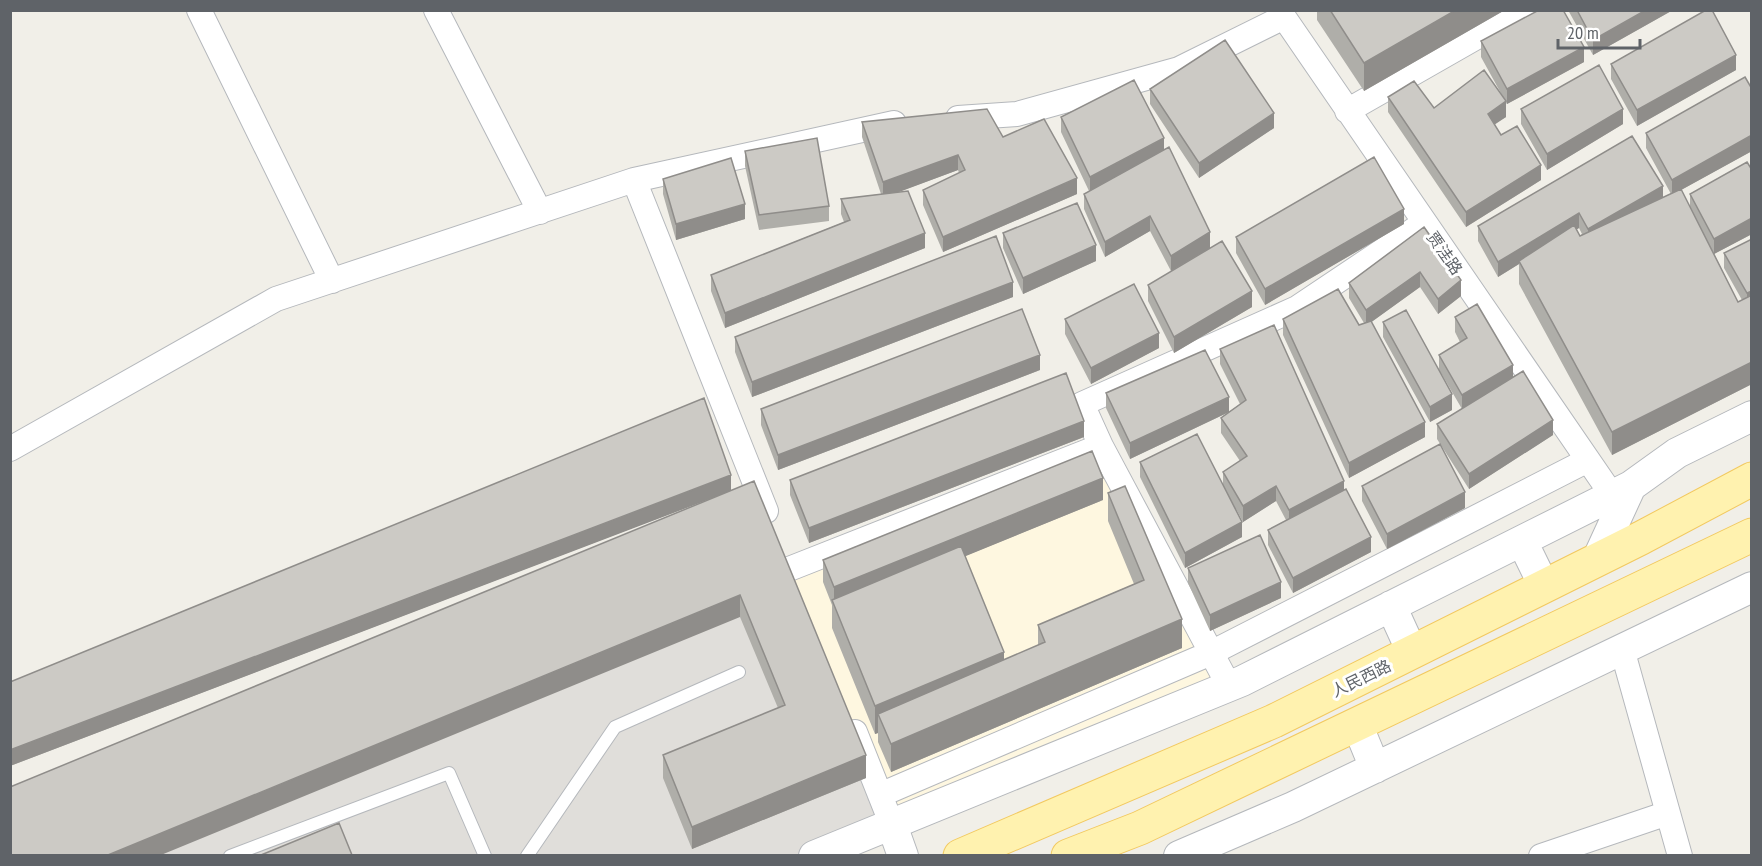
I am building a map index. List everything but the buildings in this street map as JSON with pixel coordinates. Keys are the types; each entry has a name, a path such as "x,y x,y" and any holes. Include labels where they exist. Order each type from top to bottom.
{"main road":[{"name":"人民西路","path":"960,855 1274,721 1597,560 1752,479"},
{"path":"1068,855 1140,828 1752,535"}],"street":[{"path":"199,10 332,281"},
{"path":"436,10 540,212"},
{"path":"1347,111 1524,10"},
{"path":"10,449 276,299 634,180 898,122 1017,114 1179,69 1282,14"},
{"name":"贾洼路","path":"1282,14 1588,460 1621,490"},
{"path":"634,180 786,560 1101,446"},
{"path":"1229,686 1101,446 1082,404 1297,308 1424,223"},
{"path":"814,855 1229,686 1522,541 1621,490 1677,453 1752,417"},
{"path":"880,795 1211,653 1588,460"},
{"path":"1597,560 1621,490"},
{"path":"1522,541 1544,586"},
{"path":"1179,855 1293,807 1752,587"},
{"path":"1391,606 1412,652"},
{"path":"1622,649 1680,855"},
{"path":"845,708 903,855"},
{"path":"1356,724 1375,768"},
{"path":"1541,855 1668,813"}],"lane":[{"path":"527,855 615,727 739,672"},
{"path":"230,855 448,773 485,855"}],"shaded area":[{"path":"1109,456 1229,686 892,825 792,577"},
{"path":"760,495 892,825 814,856 11,856"}]}
